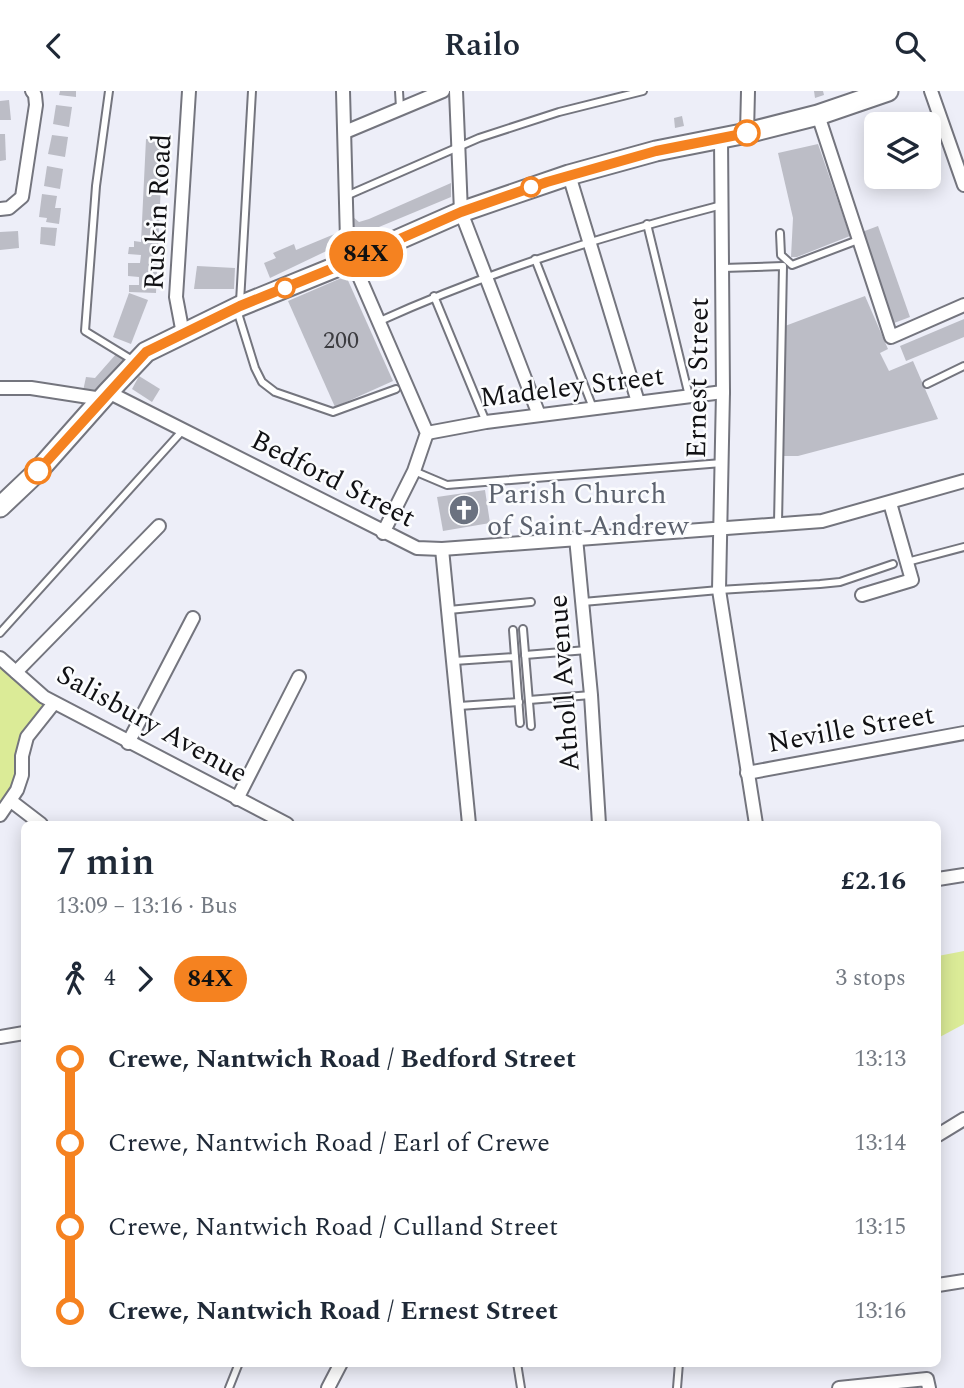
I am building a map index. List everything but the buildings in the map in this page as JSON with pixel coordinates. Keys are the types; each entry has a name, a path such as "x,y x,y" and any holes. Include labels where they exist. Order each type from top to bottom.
{"main road":[{"path":"0,507 38,471 146,352 238,307 461,212 569,175 656,151 747,133 817,115 888,91"}],"street":[{"path":"0,209 9,208 22,197 36,105 32,91"},
{"name":"Ruskin Road","path":"183,334 176,297 189,91"},
{"path":"344,91 347,240 352,260 428,433 414,471 383,533"},
{"path":"345,132 443,91"},
{"path":"456,91 461,212 539,415"},
{"path":"747,133 748,91"},
{"path":"931,91 964,185"},
{"path":"817,115 891,337 964,305"},
{"name":"Ernest Street","path":"721,138 723,392 719,590 755,821"},
{"path":"569,175 639,402"},
{"name":"Bedford Street","path":"0,388 105,395 183,430 417,548 822,521 964,481"},
{"name":"Madeley Street","path":"428,433 486,422 723,392"},
{"path":"862,595 912,580 890,503"},
{"path":"16,672 159,526"},
{"name":"Atholl Avenue","path":"576,538 591,695 599,821"},
{"path":"442,548 470,821"},
{"path":"128,743 193,618"},
{"name":"Salisbury Avenue","path":"0,658 54,703 281,821"},
{"path":"237,799 299,677"},
{"path":"0,815 22,775 22,755 27,737 54,703"},
{"name":"Neville Street","path":"747,773 964,733"},
{"path":"10,801 37,821"},
{"path":"941,879 964,875"},
{"path":"0,1037 21,1034"},
{"path":"941,1133 964,1119"},
{"path":"941,1285 964,1281"},
{"path":"328,1388 339,1367"},
{"path":"839,1388 927,1379 929,1388"}],"lane":[{"path":"109,91 96,186 85,331 137,363"},
{"path":"252,91 238,307 255,368 262,382 275,392 333,412 396,389"},
{"path":"399,91 400,108"},
{"path":"346,195 458,146 559,112 643,91"},
{"path":"380,321 434,296 536,259 646,224 722,205"},
{"path":"646,224 690,396"},
{"path":"780,233 781,255 792,265 858,240"},
{"path":"536,259 593,408"},
{"path":"723,268 783,266 778,523"},
{"path":"434,296 486,422"},
{"path":"927,384 964,366"},
{"path":"0,633 183,430"},
{"path":"414,471 447,485 722,463"},
{"path":"907,562 964,547"},
{"path":"583,602 840,582 893,564"},
{"path":"449,610 531,602"},
{"path":"523,629 531,726"},
{"path":"513,630 520,723"},
{"path":"525,655 587,650"},
{"path":"454,661 515,657"},
{"path":"529,700 591,695"},
{"path":"459,706 519,702"},
{"path":"229,1388 237,1367"},
{"path":"518,1367 521,1388"},
{"path":"677,1388 679,1367"}],"green space":[{"path":"0,658 54,703 27,737 22,775 0,814"},
{"path":"964,951 964,1024 941,1036 941,955"}],"bus line":[{"name":"84X","path":"38,471 146,352 240,306 461,212 547,182 656,151 747,133"}],"place":[{"name":"Parish Church of Saint Andrew","path":"464,510"}]}
